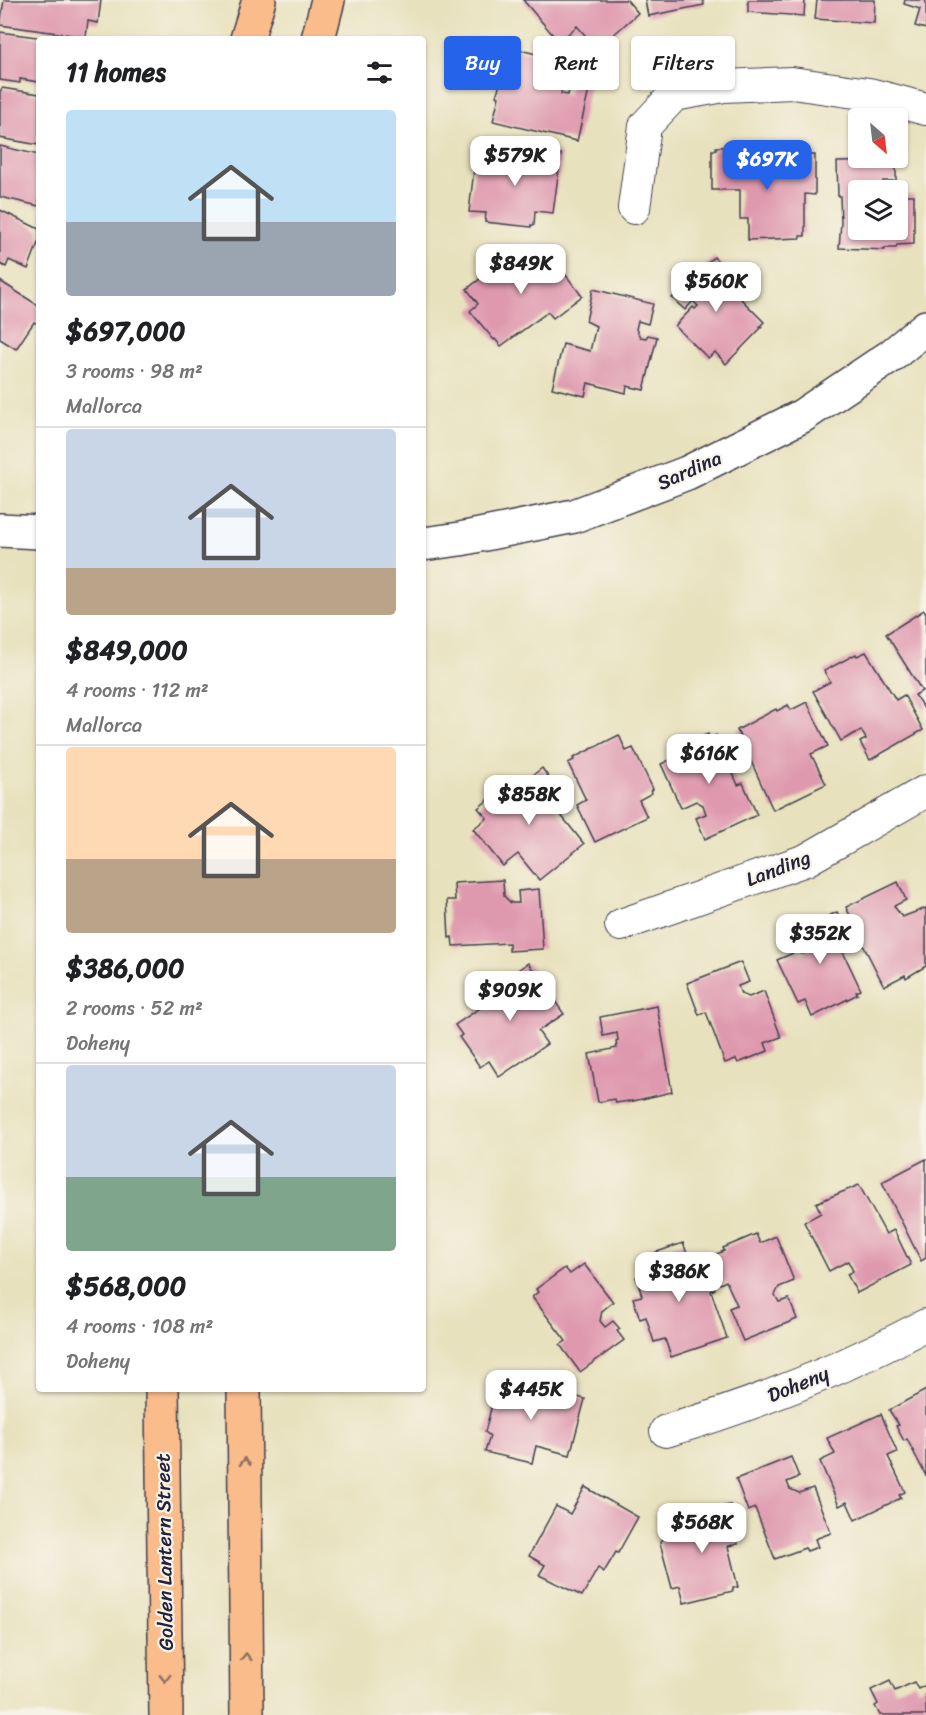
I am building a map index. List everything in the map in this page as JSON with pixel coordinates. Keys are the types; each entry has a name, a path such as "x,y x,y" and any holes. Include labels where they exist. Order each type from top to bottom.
{"main road":[{"path":"248,36 259,0"},
{"path":"319,36 328,0"},
{"name":"Golden Lantern Street","path":"162,1392 166,1715"},
{"path":"244,1392 247,1715"}],"street":[{"path":"634,208 645,126 674,95 724,86 792,83 869,94 926,109"},
{"name":"Sardina","path":"426,544 574,516 687,473 802,416 891,356 926,327"},
{"path":"0,530 36,532"},
{"name":"Landing","path":"621,925 806,860 926,791"},
{"name":"Doheny","path":"666,1431 708,1419 823,1375 926,1325"}],"building":[{"path":"4,0 101,0 98,23 88,21 86,36 0,25"},
{"path":"523,0 627,0 638,13 612,36 584,36 577,26 566,36 554,36"},
{"path":"645,0 703,0 704,5 648,16"},
{"path":"748,0 805,0 804,16 748,12"},
{"path":"817,0 875,0 874,23 815,19"},
{"path":"905,0 926,0 926,29 915,26 920,9 904,4"},
{"path":"0,32 36,37 36,82 20,79 20,83 0,80"},
{"path":"521,50 533,53 533,90 562,90 561,94 568,95 569,90 589,90 577,141 493,121 499,97 496,96 498,90 521,90"},
{"path":"2,88 36,94 36,144 0,138 0,92"},
{"path":"0,146 36,154 36,205 0,197"},
{"path":"742,146 742,150 746,150 746,174 756,173 756,162 769,162 769,155 815,155 815,195 805,194 805,236 748,240 748,219 740,219 740,190 712,190 712,150 716,150 716,147"},
{"path":"521,149 561,154 553,213 535,211 534,225 531,227 485,222 486,213 469,212 475,161 478,156 520,160"},
{"path":"837,162 848,162 848,168 896,168 896,180 848,180 848,240 908,240 908,195 914,195 914,244 897,245 896,248 885,248 885,250 839,248 841,222"},
{"path":"0,210 36,228 36,248 28,269 9,260 6,267 0,264"},
{"path":"545,248 582,296 553,318 548,312 501,346 470,311 478,304 467,289 512,254 523,268"},
{"path":"714,257 741,285 734,292 764,322 760,326 762,327 726,364 715,352 708,358 675,326 693,307 695,309 698,306 693,301 685,310 672,298"},
{"path":"0,281 36,304 36,323 34,322 16,349 0,339"},
{"path":"593,289 653,304 648,324 638,321 636,329 640,337 646,338 648,335 657,337 644,390 627,386 626,393 588,383 585,396 552,388 563,344 590,351 596,326 586,321"},
{"path":"924,610 926,613 926,712 915,695 922,691 886,634"},
{"path":"866,652 896,700 904,695 923,730 870,760 860,742 866,739 861,730 841,741 813,691 830,682 824,671 856,654 857,656"},
{"path":"807,702 828,746 811,754 826,784 773,810 737,730 776,709 777,711 788,705 791,710"},
{"path":"708,734 710,739 716,735 738,785 743,783 757,815 705,839 696,818 706,814 703,805 696,801 681,808 661,764 676,757 673,749"},
{"path":"619,735 626,751 633,748 653,789 652,793 639,800 647,817 595,842 577,805 586,800 568,763 574,760 573,758"},
{"path":"542,768 566,802 556,809 584,844 539,880 518,854 503,866 473,829 487,818 478,808 504,787 509,794"},
{"path":"503,880 504,896 511,903 519,903 518,891 539,889 543,949 509,951 509,943 453,946 452,937 449,938 447,900 455,900 454,883"},
{"path":"898,882 906,900 894,906 902,917 926,908 926,966 906,978 905,975 884,986 846,907"},
{"path":"837,912 854,947 843,952 861,990 856,992 858,994 812,1017 805,1001 798,1004 777,960 798,951 802,954 806,952 803,945 792,950 785,936"},
{"path":"741,962 749,982 738,986 741,994 749,997 764,991 781,1037 765,1043 768,1051 738,1063 736,1059 725,1063 706,1012 699,1015 687,983"},
{"path":"528,963 564,1014 538,1031 547,1044 499,1077 489,1061 480,1067 459,1037 462,1035 455,1025 502,993 496,985"},
{"path":"657,1006 672,1092 629,1102 616,1103 615,1099 598,1102 589,1054 617,1048 616,1041 618,1040 617,1033 603,1036 600,1017"},
{"path":"926,1159 926,1258 921,1261 882,1182"},
{"path":"859,1185 886,1234 894,1230 911,1265 857,1293 847,1274 853,1271 848,1261 829,1271 804,1222 821,1213 816,1203"},
{"path":"756,1234 760,1243 776,1236 794,1281 779,1287 775,1295 779,1302 789,1299 797,1319 743,1341 729,1308 737,1305 726,1281 720,1284 709,1257 724,1251 723,1248"},
{"path":"683,1243 697,1279 711,1275 715,1289 711,1291 727,1338 671,1357 665,1339 654,1342 646,1317 640,1319 633,1298 642,1296 636,1277 653,1272 648,1255"},
{"path":"584,1264 613,1302 602,1311 600,1321 605,1327 613,1321 620,1329 617,1331 624,1340 580,1372 560,1345 566,1341 532,1297 538,1292 536,1289 565,1268 570,1274"},
{"path":"499,1377 585,1399 570,1455 536,1446 532,1463 485,1452 490,1436 485,1432"},
{"path":"926,1390 926,1476 907,1439 904,1441 896,1426 899,1425 889,1410"},
{"path":"881,1414 897,1452 888,1456 905,1492 899,1495 901,1498 855,1520 847,1502 839,1506 820,1461 835,1454 827,1438"},
{"path":"791,1457 799,1477 787,1482 790,1489 799,1493 813,1488 831,1533 815,1539 818,1547 807,1551 805,1548 775,1559 755,1508 748,1511 736,1479"},
{"path":"585,1487 638,1517 618,1553 616,1552 604,1572 598,1568 582,1596 539,1575 545,1565 529,1556 556,1506 570,1514"},
{"path":"730,1505 738,1544 728,1546 738,1587 733,1587 733,1591 684,1603 680,1586 672,1588 661,1540 678,1536 674,1518"},
{"path":"890,1681 895,1691 914,1682 918,1689 926,1685 926,1715 880,1715 875,1706 878,1704 871,1690"}]}
